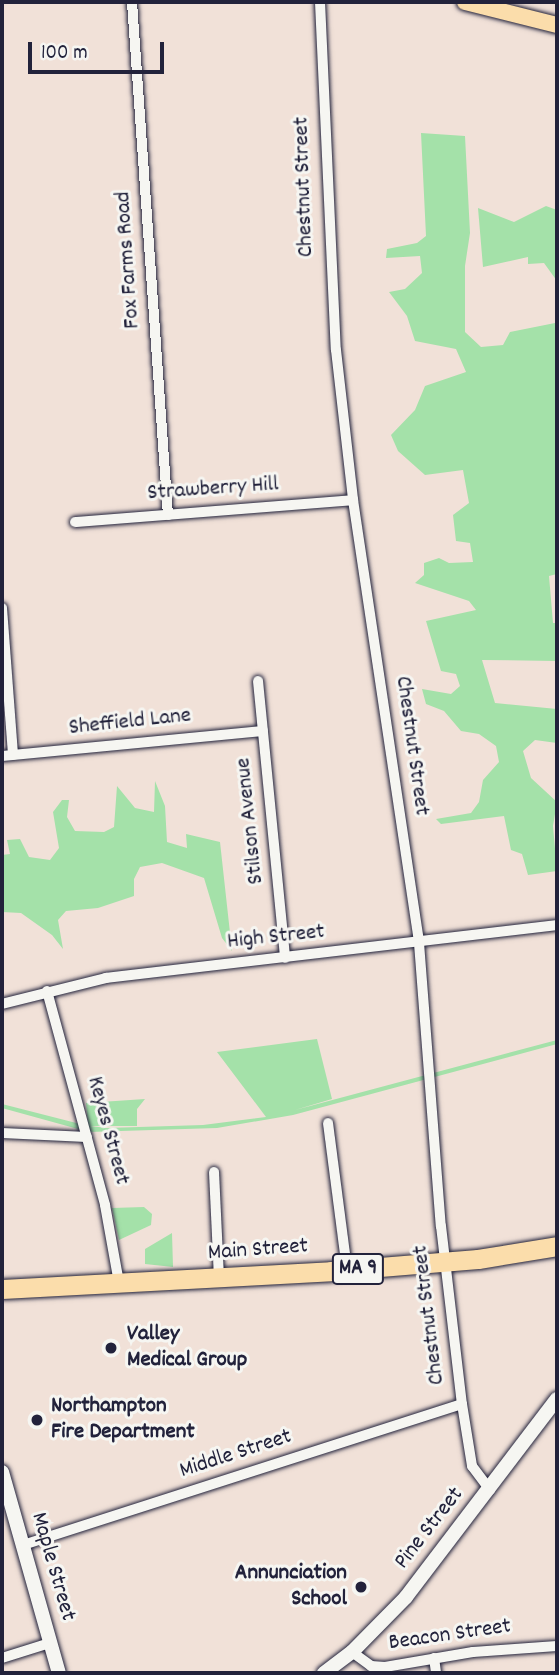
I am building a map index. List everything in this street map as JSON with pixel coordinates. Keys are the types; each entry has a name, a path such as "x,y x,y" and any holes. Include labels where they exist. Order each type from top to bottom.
{"highway":[{"name":"Main Street","path":"2,1290 219,1278 447,1261 557,1245"}],"main road":[{"path":"465,2 557,24"}],"street":[{"name":"Fox Farms Road","path":"132,2 168,514"},
{"name":"Chestnut Street","path":"320,2 331,300 353,500 419,943 462,1404 472,1466 489,1490"},
{"name":"Strawberry Hill","path":"75,522 353,500"},
{"path":"2,608 7,756"},
{"name":"Stilson Avenue","path":"258,681 285,958"},
{"name":"Sheffield Lane","path":"7,756 263,731"},
{"name":"High Street","path":"2,1004 106,978 557,925"},
{"name":"Keyes Street","path":"47,991 108,1217 119,1283"},
{"path":"328,1123 348,1269"},
{"path":"2,1133 87,1138"},
{"path":"214,1172 219,1278"},
{"name":"Pine Street","path":"324,1673 352,1652 406,1597 557,1399"},
{"name":"Middle Street","path":"23,1545 462,1404"},
{"name":"Maple Street","path":"2,1472 59,1673"},
{"path":"2,1658 50,1643"},
{"name":"Beacon Street","path":"352,1652 371,1665 385,1667 434,1658 557,1646"},
{"path":"434,1658 436,1673"}],"green space":[{"path":"421,133 465,136 470,233 465,266 465,332 481,347 503,345 510,332 555,323 557,318 557,574 549,576 553,623 557,623 557,661 482,660 495,703 557,709 557,743 535,740 523,751 531,778 557,802 553,826 557,871 528,875 522,854 511,850 504,816 441,824 436,819 471,813 479,802 483,780 499,762 496,746 479,734 461,731 444,711 426,704 422,689 451,694 460,686 456,674 441,671 426,621 476,610 469,601 415,583 424,575 424,563 439,558 449,563 473,562 470,543 456,541 453,515 469,503 463,470 425,475 398,451 391,435 415,410 425,386 466,372 456,349 415,341 407,316 389,292 405,289 422,273 420,256 386,258 387,249 417,243 426,236"},
{"path":"546,206 557,210 557,281 544,263 528,264 528,257 483,267 478,208 514,222"},
{"path":"155,781 165,806 167,842 187,848 186,834 220,842 232,951 222,938 204,878 162,863 140,867 134,879 134,896 98,908 66,911 58,920 63,949 52,935 21,913 2,912 2,855 10,854 7,840 20,839 29,857 50,860 59,848 53,812 62,800 69,800 67,817 75,831 104,832 114,827 117,786 135,808 154,812"},
{"path":"317,1039 332,1099 295,1110 557,1040 557,1044 293,1115 217,1128 89,1132 2,1108 2,1104 88,1126 86,1103 145,1099 137,1109 137,1126 90,1126 107,1128 203,1125 266,1117 217,1052"},
{"path":"144,1207 152,1214 151,1225 119,1240 112,1208"},
{"path":"172,1233 173,1267 145,1264 145,1249"}],"place":[{"name":"Valley Medical Group","path":"111,1348"},
{"name":"Northampton Fire Department","path":"37,1420"},
{"name":"Annunciation School","path":"361,1587"}]}
